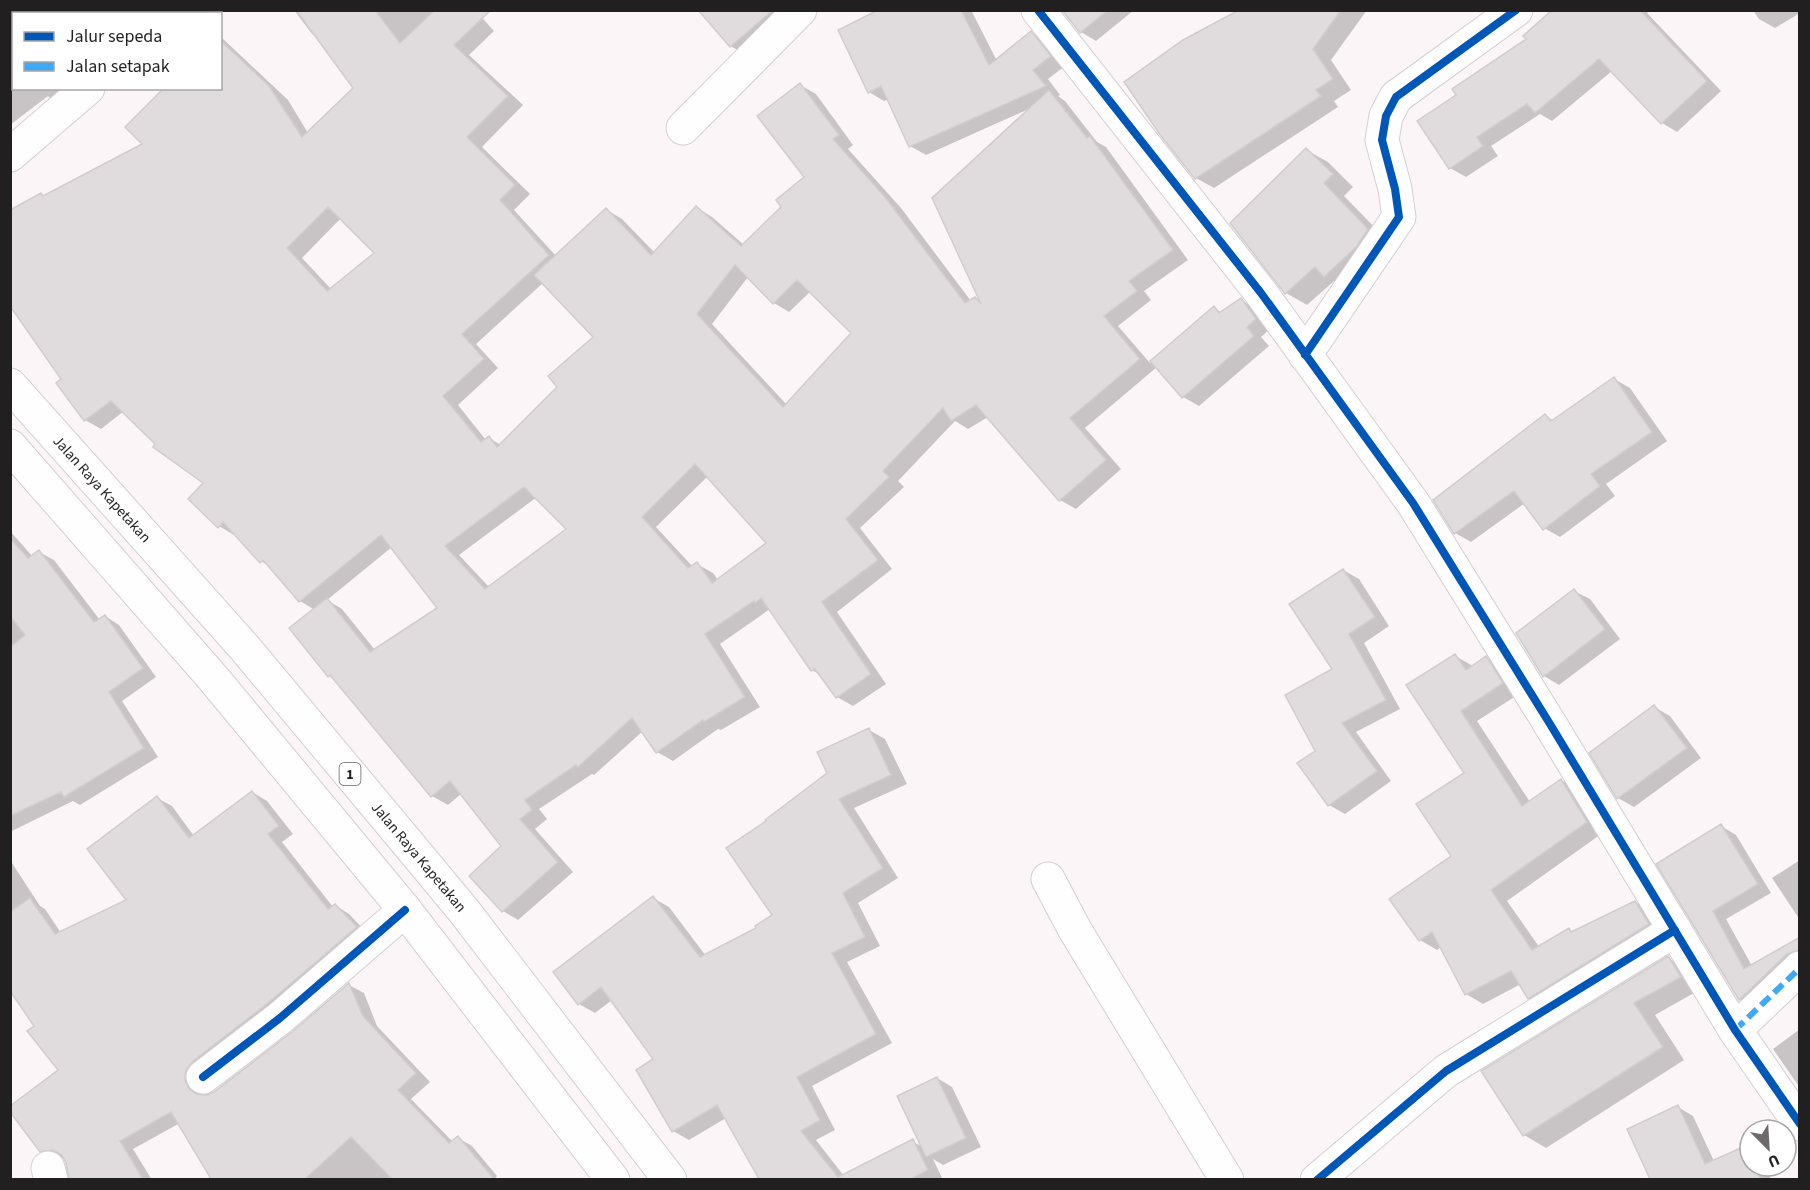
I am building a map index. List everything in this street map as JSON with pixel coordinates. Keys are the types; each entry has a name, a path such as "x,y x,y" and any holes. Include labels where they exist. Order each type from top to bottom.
{"main road":[{"path":"683,128 800,10"},
{"path":"1038,10 1261,293 1413,503 1735,1030 1800,1124"},
{"path":"1305,355 1399,217 1395,189 1382,140 1386,116 1396,97 1515,10"},
{"path":"10,155 86,90"},
{"name":"Jalan Raya Kapetakan","path":"10,386 244,647 420,858 464,911 670,1179"},
{"path":"10,446 213,678 396,900 613,1179"},
{"path":"213,678 244,647"},
{"path":"203,1077 280,1018 396,900 420,858"},
{"path":"1048,879 1075,930 1227,1179"},
{"path":"1317,1179 1446,1071 1675,930"},
{"path":"1735,1030 1800,968"}],"building":[{"path":"296,10 375,10 400,43 435,10 491,10 454,45 508,96 467,137 515,185 500,200 549,255 462,334 484,359 443,396 481,442 489,436 497,447 557,387 548,376 593,337 534,275 606,208 651,255 696,206 741,246 781,207 776,200 804,177 757,116 800,83 839,135 833,139 885,197 965,303 975,297 981,304 932,198 1049,90 1087,138 1090,136 1173,250 1129,281 1137,291 1104,316 1140,359 1070,418 1106,460 1059,501 976,405 951,421 943,408 883,471 889,477 846,519 878,560 822,602 871,674 836,698 815,669 811,671 761,598 755,603 754,601 705,634 745,697 704,722 703,720 656,753 632,718 578,767 576,765 525,800 532,810 520,819 558,862 502,912 469,876 501,846 450,781 431,797 289,628 327,598 370,652 437,608 381,535 299,602 263,560 260,563 223,522 218,528 188,499 203,483 153,447 155,444 111,401 84,421 56,383 61,379 10,306 10,210 41,193 43,196 142,144 125,127 162,90 222,90 222,42 269,86 302,137 353,88","holes":["328,207 374,253 327,291 287,248","735,265 773,304 797,280 851,333 783,407 697,314","695,464 766,543 712,583 697,562 688,568 642,517","524,487 566,529 485,589 445,546"]},
{"path":"698,10 773,10 730,47"},
{"path":"878,10 961,10 989,65 1031,31 1051,56 1033,70 1046,86 909,147 881,86 868,93 838,30"},
{"path":"1062,10 1108,10 1080,33"},
{"path":"1239,10 1341,10 1313,49 1333,79 1316,90 1321,96 1195,179 1161,136 1124,82 1183,40"},
{"path":"1552,10 1640,10 1707,81 1661,124 1599,59 1535,113 1527,104 1477,137 1483,146 1449,169 1417,121 1456,95 1452,89 1526,39 1523,36"},
{"path":"1306,148 1333,174 1324,183 1368,229 1357,246 1324,277 1315,267 1285,294 1230,223"},
{"path":"1241,298 1256,319 1247,327 1254,336 1182,398 1150,361 1214,306 1219,313"},
{"path":"1614,377 1652,432 1591,474 1600,486 1543,530 1514,491 1454,534 1433,500 1545,414 1551,421"},
{"path":"10,538 28,558 39,550 94,622 105,615 143,668 109,692 144,748 64,797 61,792 10,816 10,647 25,635 10,616"},
{"path":"1343,569 1375,617 1349,634 1386,700 1342,723 1377,771 1328,806 1297,763 1315,751 1285,695 1332,669 1289,604"},
{"path":"1574,589 1605,629 1543,677 1516,633"},
{"path":"1455,654 1466,670 1486,656 1503,683 1461,711 1522,806 1561,779 1587,822 1491,890 1532,950 1569,928 1571,932 1635,901 1649,924 1528,999 1511,971 1465,995 1432,932 1419,941 1389,899 1451,856 1416,804 1464,773 1406,685"},
{"path":"1654,705 1687,748 1617,799 1589,753"},
{"path":"869,728 891,775 839,799 883,868 843,893 865,937 832,953 876,1034 797,1077 820,1120 801,1131 838,1177 913,1139 928,1170 911,1179 759,1179 717,1105 672,1132 636,1070 653,1059 601,987 578,1005 553,972 653,896 700,957 756,928 755,926 772,915 726,848 766,821 827,773 817,752"},
{"path":"252,791 279,826 268,834 328,909 335,904 357,927 268,1003 192,1062 186,1070 185,1080 188,1088 196,1094 206,1095 214,1092 292,1032 349,983 363,1016 416,1073 398,1090 449,1143 458,1136 494,1179 392,1179 351,1137 305,1179 211,1179 171,1112 120,1141 143,1179 69,1179 62,1155 53,1150 40,1152 10,1112 10,1106 58,1070 27,1031 34,1026 10,991 10,912 30,898 55,934 126,900 87,849 157,796 189,838"},
{"path":"1721,824 1758,884 1713,911 1744,969 1800,937 1800,950 1787,954 1739,1000 1656,864"},
{"path":"1668,956 1681,977 1634,1003 1663,1047 1523,1136 1481,1071"},
{"path":"937,1077 966,1138 926,1157 897,1096"},
{"path":"1678,1105 1705,1164 1738,1149 1738,1178 1760,1179 1650,1179 1627,1129"}],"marked path":[{"path":"1735,1030 1800,968"}],"cycle path":[{"path":"1038,10 1261,293 1413,503 1735,1030 1800,1124"},
{"path":"1305,355 1399,217 1395,189 1382,140 1386,116 1396,97 1516,10"},
{"path":"203,1077 280,1018 405,910"},
{"path":"1317,1180 1446,1071 1675,930"}]}
